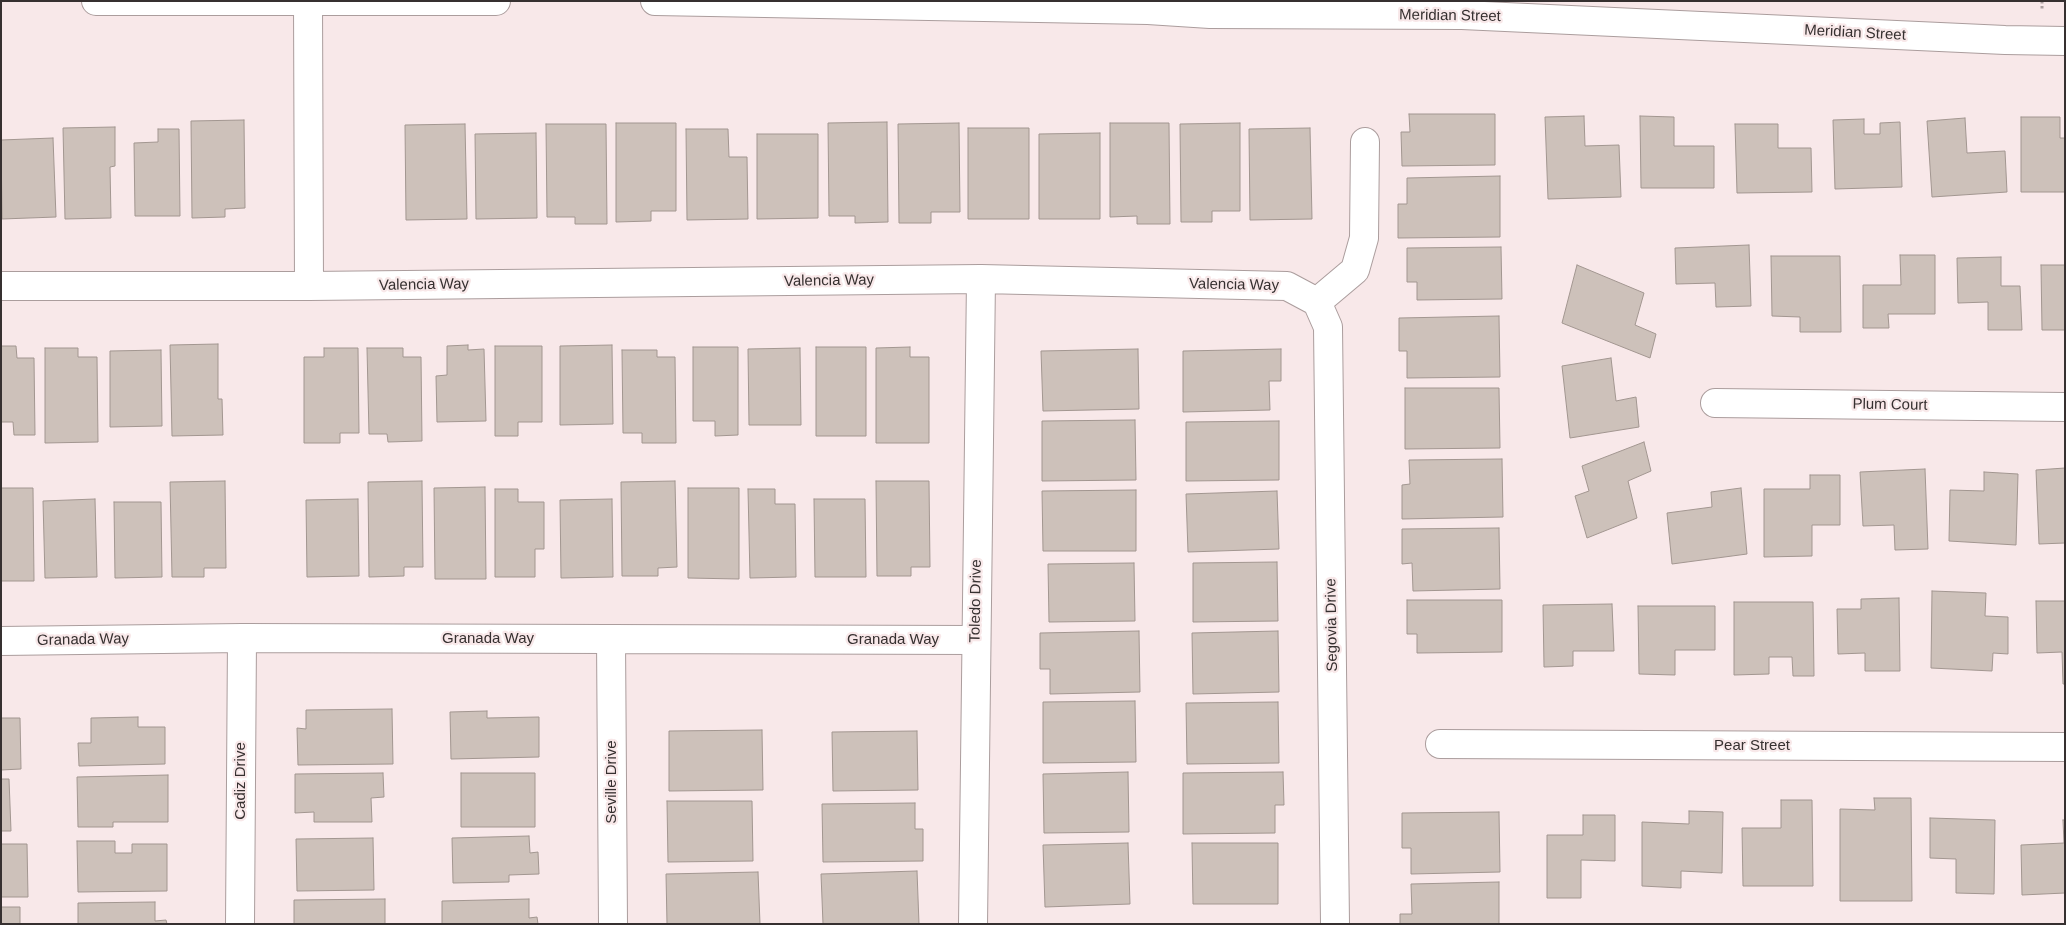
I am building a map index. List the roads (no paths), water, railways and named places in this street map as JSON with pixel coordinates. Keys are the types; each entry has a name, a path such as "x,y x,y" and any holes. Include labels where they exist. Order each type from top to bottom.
{"street":[{"path":"96,1 496,1"},
{"name":"Meridian Street","path":"655,1 1139,10 1210,14 1462,15 2004,40 2065,41"},
{"path":"308,2 309,286"},
{"path":"1316,302 1355,270 1364,238 1365,142"},
{"name":"Valencia Way","path":"1,286 309,286 981,279 1287,286 1316,302"},
{"name":"Toledo Drive","path":"973,924 981,279"},
{"name":"Segovia Drive","path":"1316,302 1328,327 1335,924"},
{"name":"Plum Court","path":"1715,403 2065,407"},
{"name":"Granada Way","path":"1,641 242,638 976,640"},
{"name":"Cadiz Drive","path":"240,924 242,638"},
{"name":"Seville Drive","path":"611,640 613,924"},
{"name":"Pear Street","path":"1440,744 2065,747"}]}
